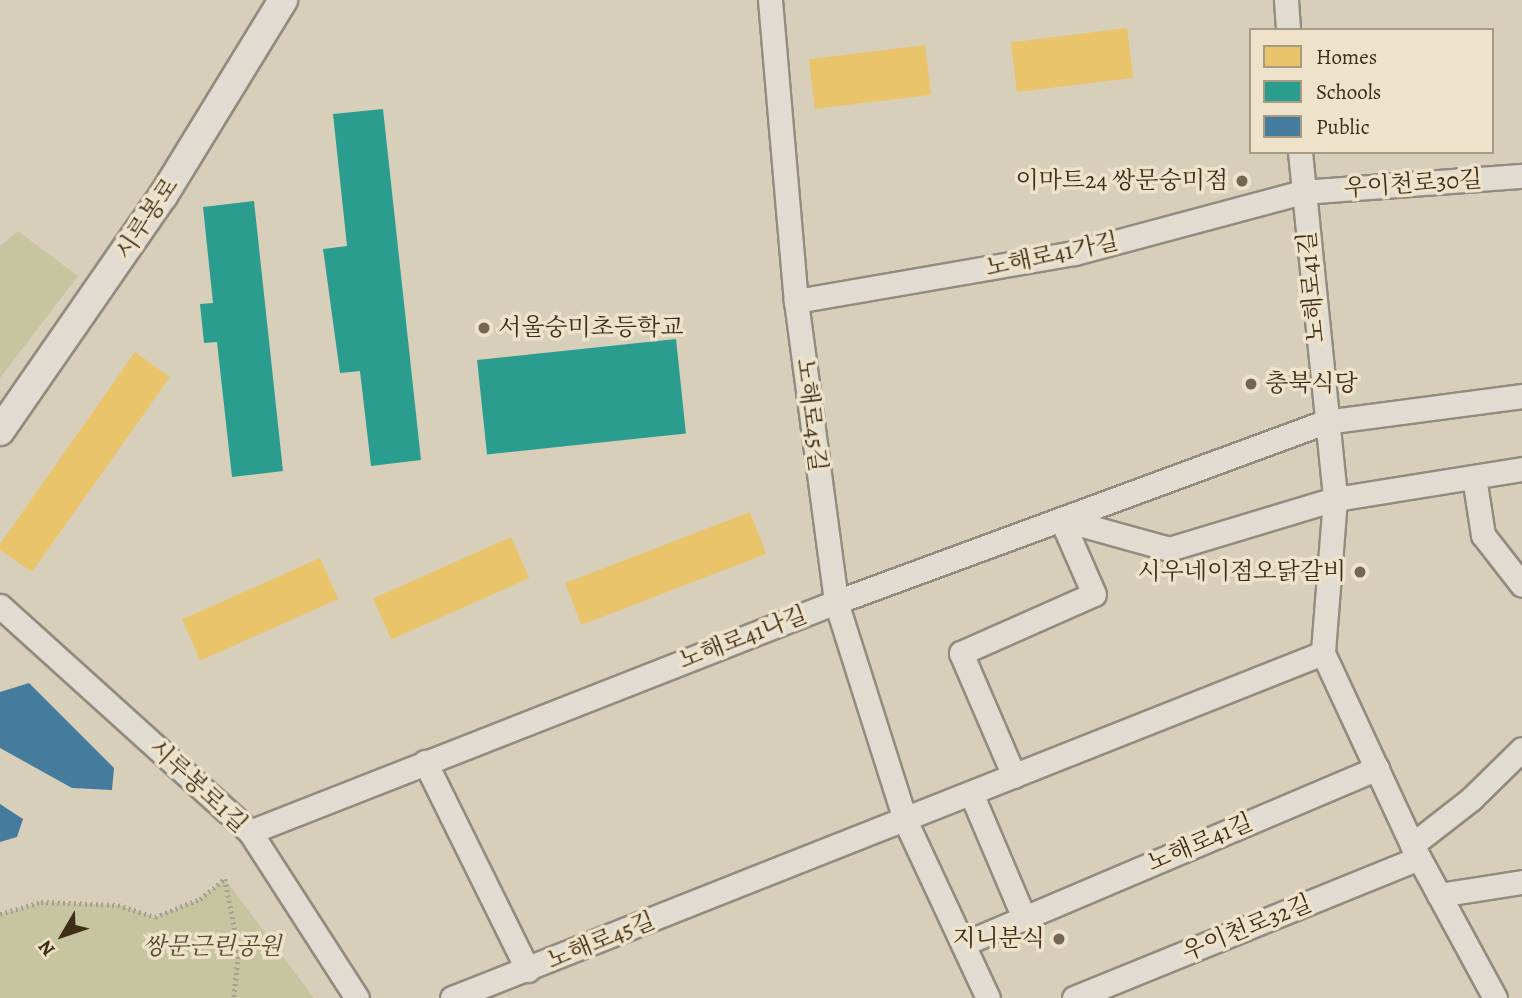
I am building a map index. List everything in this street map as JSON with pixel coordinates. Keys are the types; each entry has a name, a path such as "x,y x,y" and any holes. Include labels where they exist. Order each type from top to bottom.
{"street":[{"name":"시루봉로","path":"0,431 163,196 283,0"},
{"name":"노해로45길","path":"770,0 796,302 835,602 905,820 988,998"},
{"path":"1286,0 1288,28"},
{"name":"노해로41길","path":"1300,154 1325,422 1335,499 1323,653 1415,852 1495,998"},
{"name":"우이천로30길","path":"1303,192 1522,177"},
{"name":"노해로41가길","path":"796,302 1075,253 1303,192"},
{"path":"1325,422 1522,396"},
{"name":"노해로41나길","path":"250,832 835,602 1325,422"},
{"path":"1061,519 1169,549 1335,499 1522,468"},
{"path":"1474,477 1483,535 1522,586"},
{"path":"1014,776 961,653 1094,594 1061,519"},
{"name":"시루봉로1길","path":"0,606 250,832 357,998"},
{"name":"노해로45길","path":"452,998 1323,653"},
{"name":"우이천로32길","path":"1074,998 1415,852 1522,749"},
{"path":"425,762 528,970"},
{"name":"노해로41길","path":"963,944 1377,768"},
{"path":"971,793 1024,918"},
{"path":"1439,895 1522,881"}],"path":[{"path":"0,914 41,902 118,905 155,917 200,899 225,879 239,951 234,998"}],"green space":[{"path":"18,231 78,276 0,378 0,246"},
{"name":"쌍문근린공원","path":"225,879 314,998 0,998 0,914 41,902 118,905 155,917 200,899"}],"building: Homes":[{"path":"1127,28 1133,78 1017,92 1011,42"},
{"path":"925,45 931,95 815,109 809,59"},
{"path":"135,352 170,377 32,572 0,550 0,544"},
{"path":"750,512 766,554 581,625 565,583"},
{"path":"511,537 529,578 391,640 373,598"},
{"path":"320,558 338,599 200,661 182,619"}],"building: Schools":[{"path":"383,109 421,460 371,466 360,371 340,373 323,249 347,246 333,114"},
{"path":"254,201 283,471 232,477 217,342 204,343 200,304 213,303 203,207"},
{"path":"676,339 686,433 487,454 477,360"}],"building: Public":[{"path":"29,683 114,768 112,790 72,788 0,748 0,692"},
{"path":"0,804 23,819 17,837 0,842"}],"place":[{"name":"이마트24 쌍문숭미점","path":"1242,181"},
{"name":"서울숭미초등학교","path":"484,328"},
{"name":"충북식당","path":"1251,384"},
{"name":"시우네이점오닭갈비","path":"1360,572"},
{"name":"지니분식","path":"1059,939"}]}
